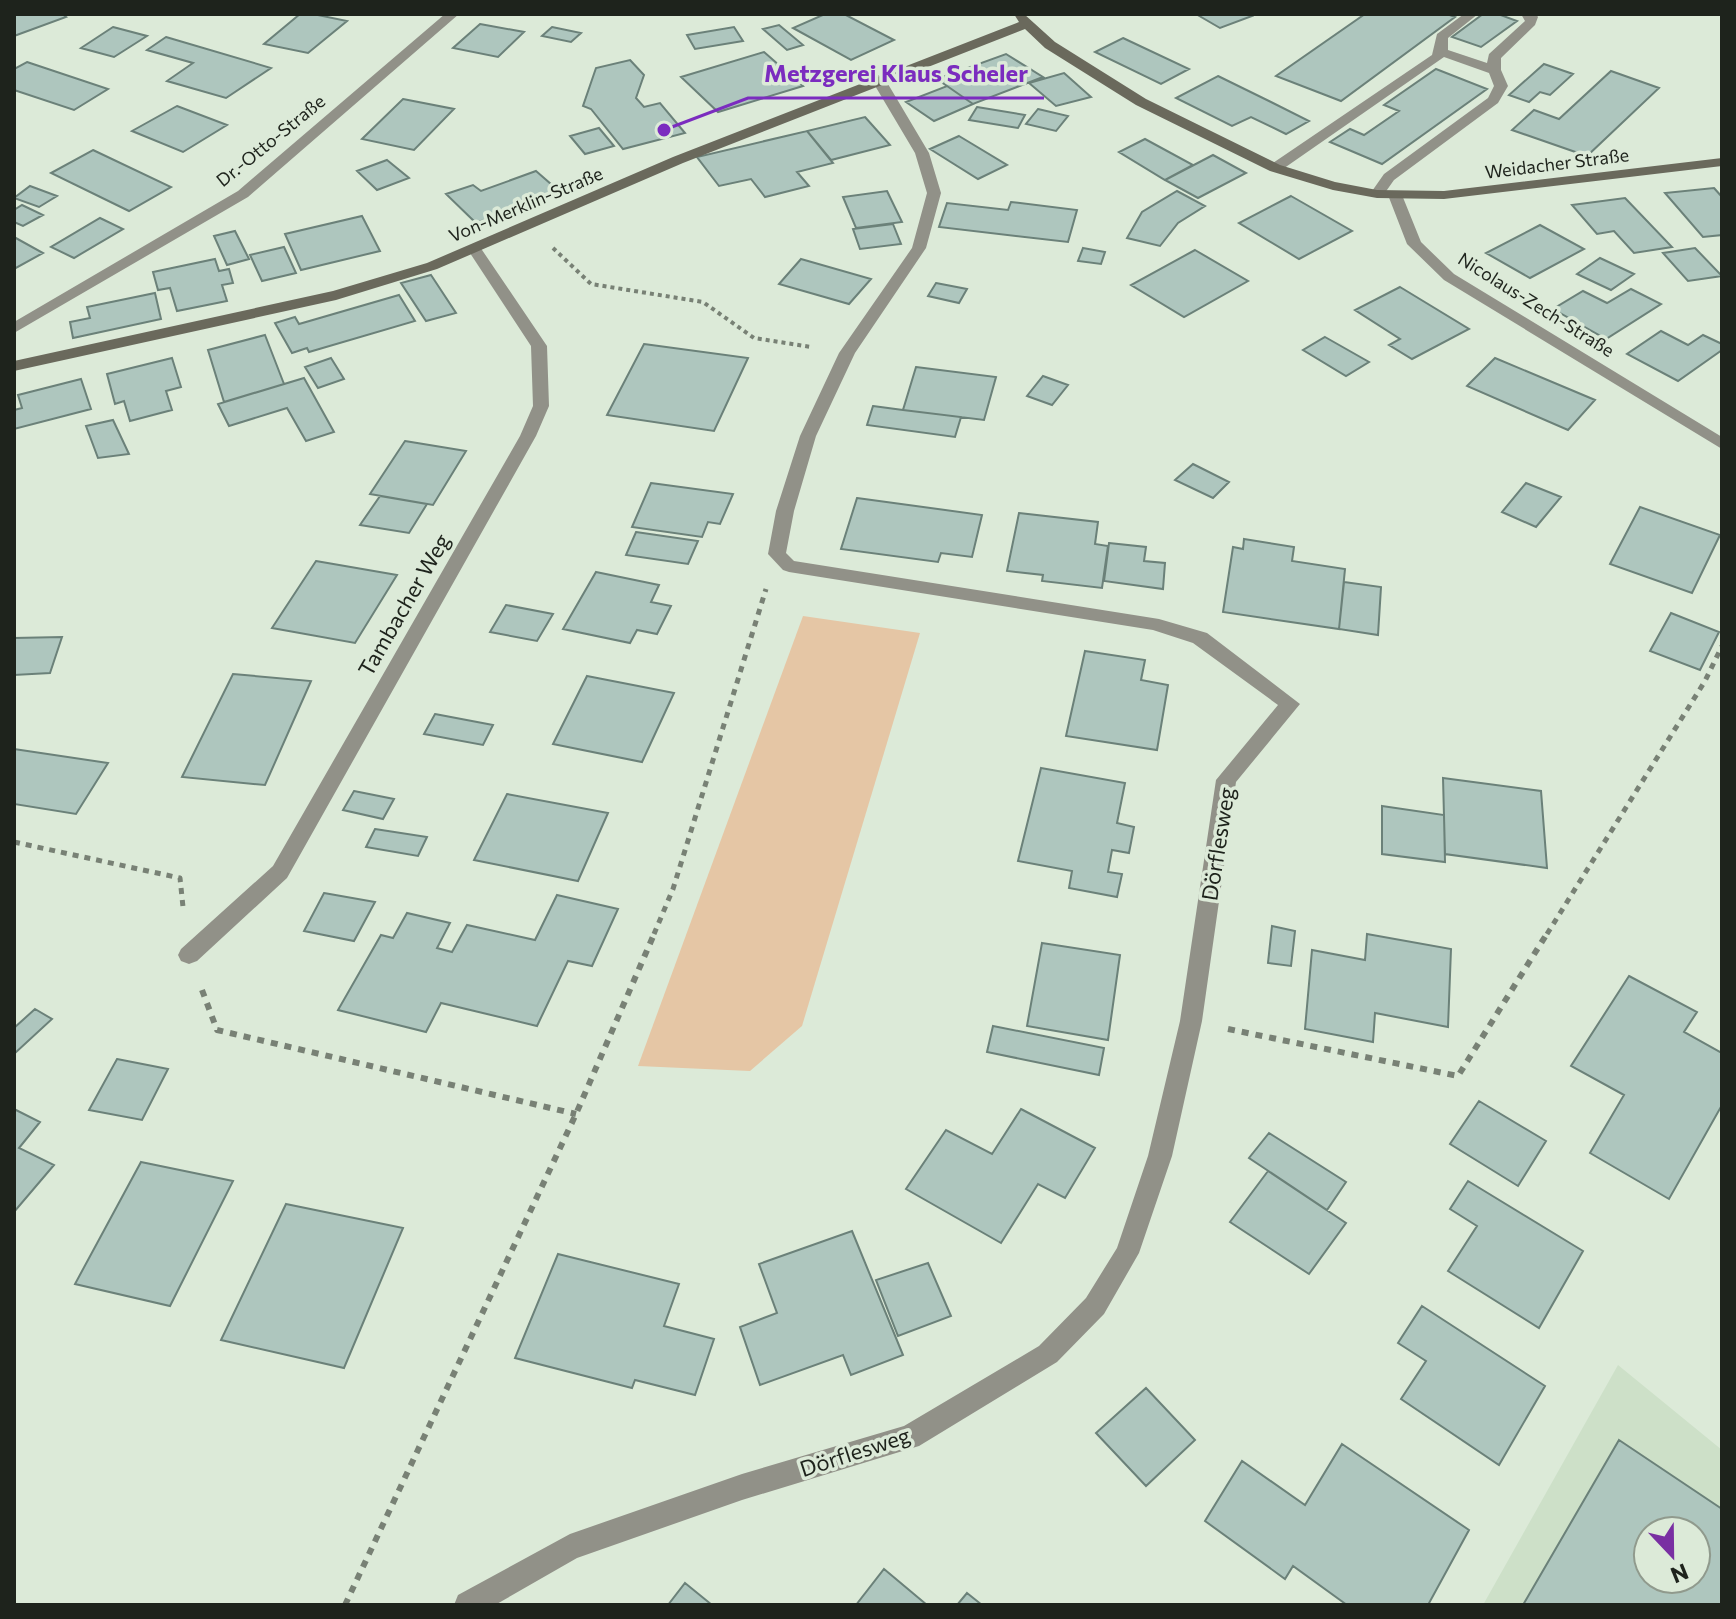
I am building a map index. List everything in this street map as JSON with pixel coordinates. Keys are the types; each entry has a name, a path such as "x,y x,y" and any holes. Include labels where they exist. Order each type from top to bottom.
{"street":[{"name":"Dr.-Otto-Straße","path":"15,328 243,194 453,14"},
{"path":"1441,52 1442,37 1472,14"},
{"path":"1377,194 1389,177 1493,100 1501,86 1494,70 1494,57 1531,22 1532,17 1527,14"},
{"path":"1022,19 1050,45 1141,102 1275,168 1333,186 1395,195"},
{"name":"Von-Merklin-Straße","path":"18,365 336,295 475,250 678,160 1022,19"},
{"path":"1441,52 1494,70"},
{"path":"1275,168 1441,52"},
{"path":"777,554 785,511 808,436 847,353 919,248 934,193 922,153 878,79"},
{"name":"Weidacher Straße","path":"1395,195 1444,195 1722,162"},
{"name":"Nicolaus-Zech-Straße","path":"1395,195 1414,244 1449,277 1722,444"},
{"name":"Tambacher Weg","path":"189,955 280,872 528,436 541,406 539,346 475,250"},
{"name":"Dörflesweg","path":"468,1605 570,1547 742,1487 910,1437 1048,1354 1095,1306 1127,1253 1160,1156 1191,1021 1226,780 1290,704 1200,638 1153,624 789,566 777,554"}],"path":[{"path":"530,226 591,284 703,302 754,338 847,353"},
{"path":"345,1605 576,1114 673,889 777,554"},
{"path":"1191,1021 1458,1076 1705,681 1722,646"},
{"path":"14,842 180,878 189,955 217,1030 576,1114"}],"shaded area":[{"path":"803,616 920,633 802,1026 750,1071 638,1066"},
{"path":"1618,1365 1722,1450 1722,1605 1483,1605"}],"building":[{"path":"14,14 62,14 66,17 14,36"},
{"path":"300,14 347,21 308,53 264,44"},
{"path":"825,14 844,14 894,40 851,60 793,28"},
{"path":"1196,14 1249,14 1252,16 1220,28"},
{"path":"1365,14 1447,14 1455,17 1341,101 1276,76"},
{"path":"1483,14 1498,14 1517,21 1481,47 1452,37"},
{"path":"480,24 524,32 498,57 453,48"},
{"path":"779,25 803,45 787,50 763,29"},
{"path":"113,27 147,36 114,57 81,48"},
{"path":"552,27 581,33 571,42 542,36"},
{"path":"734,27 743,41 695,49 687,35"},
{"path":"166,37 271,68 226,98 167,81 193,63 147,50"},
{"path":"1123,38 1189,69 1161,84 1095,52"},
{"path":"764,52 803,86 718,112 681,77"},
{"path":"1006,54 1043,77 973,104 937,79"},
{"path":"630,60 644,75 636,98 644,107 660,103 685,133 623,149 591,109 583,106 596,68"},
{"path":"27,62 108,89 74,110 14,90 14,69"},
{"path":"1544,64 1573,74 1550,95 1540,92 1529,102 1509,95"},
{"path":"1436,69 1487,89 1382,164 1330,142 1350,129 1364,135 1399,111 1384,105"},
{"path":"1611,71 1659,88 1587,156 1512,130 1534,110 1559,119"},
{"path":"1064,73 1091,97 1056,106 1029,83"},
{"path":"1218,76 1309,121 1286,134 1251,117 1232,126 1176,98"},
{"path":"947,86 973,104 934,121 906,102"},
{"path":"403,99 454,109 414,150 362,139"},
{"path":"177,106 227,125 183,152 132,131"},
{"path":"977,107 1025,115 1018,128 969,120"},
{"path":"1038,109 1068,116 1056,131 1026,124"},
{"path":"865,117 890,145 831,160 807,131"},
{"path":"599,128 614,146 585,154 570,136"},
{"path":"807,131 833,163 797,172 809,186 765,197 751,179 719,186 697,157"},
{"path":"959,136 1007,165 978,179 930,149"},
{"path":"1145,139 1193,165 1165,180 1119,152"},
{"path":"93,150 171,187 129,211 51,173"},
{"path":"1213,155 1246,173 1198,198 1165,180"},
{"path":"387,160 409,178 377,190 357,171"},
{"path":"536,171 560,192 476,223 446,194 473,185 481,191"},
{"path":"30,186 57,196 39,207 14,198"},
{"path":"1714,188 1722,197 1722,235 1703,237 1665,193"},
{"path":"887,191 902,222 856,228 843,197"},
{"path":"1177,191 1205,206 1178,223 1160,246 1127,238 1142,212"},
{"path":"1291,196 1352,231 1299,259 1239,223"},
{"path":"1625,198 1672,247 1634,253 1614,231 1597,234 1572,205"},
{"path":"1011,202 1077,210 1068,242 939,227 947,203 1008,210"},
{"path":"22,205 43,215 23,226 14,222 14,210"},
{"path":"362,216 380,251 301,270 285,234"},
{"path":"100,218 123,229 74,258 51,247"},
{"path":"893,224 901,244 860,249 853,229"},
{"path":"1540,225 1584,249 1530,278 1486,253"},
{"path":"235,231 249,259 227,265 214,236"},
{"path":"14,237 43,253 14,269"},
{"path":"284,247 296,273 262,281 250,255"},
{"path":"1083,248 1105,252 1101,264 1078,261"},
{"path":"1695,248 1722,276 1688,281 1663,253"},
{"path":"1195,250 1248,281 1184,317 1131,285"},
{"path":"1600,258 1634,274 1611,290 1577,274"},
{"path":"215,259 219,271 229,269 233,283 222,285 227,301 177,311 170,288 158,290 153,272"},
{"path":"801,259 871,279 849,304 779,284"},
{"path":"431,275 456,313 426,321 401,283"},
{"path":"936,283 967,289 959,303 928,296"},
{"path":"1400,287 1469,329 1412,359 1389,345 1400,339 1355,310"},
{"path":"1631,289 1661,304 1606,339 1553,309 1583,291 1607,303"},
{"path":"155,293 161,319 73,338 70,322 90,318 87,307"},
{"path":"399,295 415,321 309,352 307,348 292,353 275,323 295,317 299,324"},
{"path":"1661,331 1688,345 1703,335 1722,344 1722,350 1678,381 1627,354"},
{"path":"265,335 284,384 224,402 208,350"},
{"path":"1325,337 1369,362 1346,376 1303,350"},
{"path":"644,344 748,358 714,431 607,415"},
{"path":"172,358 181,387 166,391 172,410 130,421 124,401 115,404 107,374"},
{"path":"331,358 344,379 318,388 305,367"},
{"path":"1495,358 1595,400 1568,430 1467,386"},
{"path":"916,367 996,377 984,420 903,410"},
{"path":"1043,376 1068,385 1052,405 1027,396"},
{"path":"304,378 334,432 306,441 287,408 229,426 218,404"},
{"path":"81,379 91,409 14,429 14,410 22,408 18,395"},
{"path":"873,406 961,417 955,437 867,425"},
{"path":"113,420 129,454 98,458 86,426"},
{"path":"405,441 466,451 433,505 370,494"},
{"path":"1193,464 1229,482 1213,498 1175,480"},
{"path":"651,483 733,494 720,524 708,522 702,537 632,527"},
{"path":"1526,483 1561,497 1536,527 1502,512"},
{"path":"380,496 427,504 409,533 360,525"},
{"path":"857,498 982,515 972,557 941,553 938,562 841,549"},
{"path":"1640,507 1720,535 1692,593 1610,564"},
{"path":"1019,513 1098,522 1095,544 1108,546 1102,588 1042,581 1043,575 1007,571"},
{"path":"636,532 698,541 688,564 626,555"},
{"path":"1244,539 1294,547 1292,561 1345,569 1339,629 1223,612 1233,547 1243,549"},
{"path":"1109,543 1146,547 1144,561 1165,563 1163,589 1104,581"},
{"path":"316,561 397,575 355,643 272,628"},
{"path":"596,572 659,585 651,602 671,606 657,634 637,630 630,643 563,629"},
{"path":"1344,582 1381,587 1378,635 1339,629"},
{"path":"506,605 553,614 537,641 490,632"},
{"path":"1671,613 1719,632 1700,670 1650,651"},
{"path":"62,637 50,673 14,675 14,638"},
{"path":"1085,651 1145,660 1141,680 1168,685 1157,750 1066,736"},
{"path":"233,674 311,681 265,785 182,777"},
{"path":"587,676 674,693 642,762 553,744"},
{"path":"435,714 493,725 483,745 424,734"},
{"path":"14,749 108,763 76,814 14,804"},
{"path":"1041,768 1125,783 1117,823 1134,827 1129,853 1112,850 1108,872 1122,874 1117,897 1069,888 1072,871 1018,861"},
{"path":"1443,778 1541,791 1547,868 1445,854"},
{"path":"354,791 394,799 383,819 343,810"},
{"path":"507,794 608,813 578,881 474,860"},
{"path":"1382,806 1444,815 1445,862 1382,854"},
{"path":"375,829 427,837 418,856 366,847"},
{"path":"324,893 375,902 354,941 304,931"},
{"path":"557,895 618,909 592,966 568,961 537,1026 441,1003 426,1032 338,1010 381,935 393,938 407,913 450,923 437,948 452,952 467,925 535,940"},
{"path":"1272,926 1295,931 1291,966 1268,963"},
{"path":"1367,934 1451,949 1448,1027 1375,1013 1373,1042 1305,1029 1312,950 1365,960"},
{"path":"1042,943 1120,955 1108,1040 1027,1026"},
{"path":"1629,976 1697,1012 1684,1032 1722,1053 1722,1105 1669,1199 1590,1153 1624,1095 1571,1066"},
{"path":"35,1009 52,1019 14,1054 14,1028"},
{"path":"993,1026 1104,1048 1099,1075 987,1052"},
{"path":"117,1059 168,1069 142,1120 89,1110"},
{"path":"1479,1101 1546,1141 1518,1186 1450,1144"},
{"path":"14,1109 40,1122 19,1148 54,1165 14,1212"},
{"path":"1021,1109 1095,1148 1065,1198 1038,1184 1001,1243 906,1189 946,1130 992,1154"},
{"path":"1269,1133 1346,1182 1327,1210 1249,1158"},
{"path":"141,1162 233,1181 170,1306 75,1284"},
{"path":"1268,1171 1346,1223 1309,1274 1230,1222"},
{"path":"1468,1181 1583,1251 1539,1328 1448,1271 1477,1226 1450,1209"},
{"path":"286,1204 403,1228 344,1368 221,1340"},
{"path":"852,1231 903,1355 851,1375 843,1355 760,1385 740,1327 777,1313 759,1264"},
{"path":"558,1254 679,1284 664,1326 714,1339 695,1395 635,1380 632,1388 515,1358"},
{"path":"928,1263 951,1316 898,1336 876,1280"},
{"path":"1422,1306 1545,1386 1499,1465 1401,1399 1426,1361 1398,1343"},
{"path":"1146,1388 1195,1440 1146,1486 1096,1433"},
{"path":"1619,1440 1722,1509 1722,1605 1523,1605"},
{"path":"1342,1444 1469,1530 1428,1605 1347,1605 1293,1566 1285,1579 1205,1521 1242,1461 1305,1505"},
{"path":"884,1569 927,1605 856,1605"},
{"path":"685,1583 712,1605 668,1605"},
{"path":"967,1593 982,1605 957,1605"}],"place":[{"name":"Metzgerei Klaus Scheler","path":"664,130"}]}
